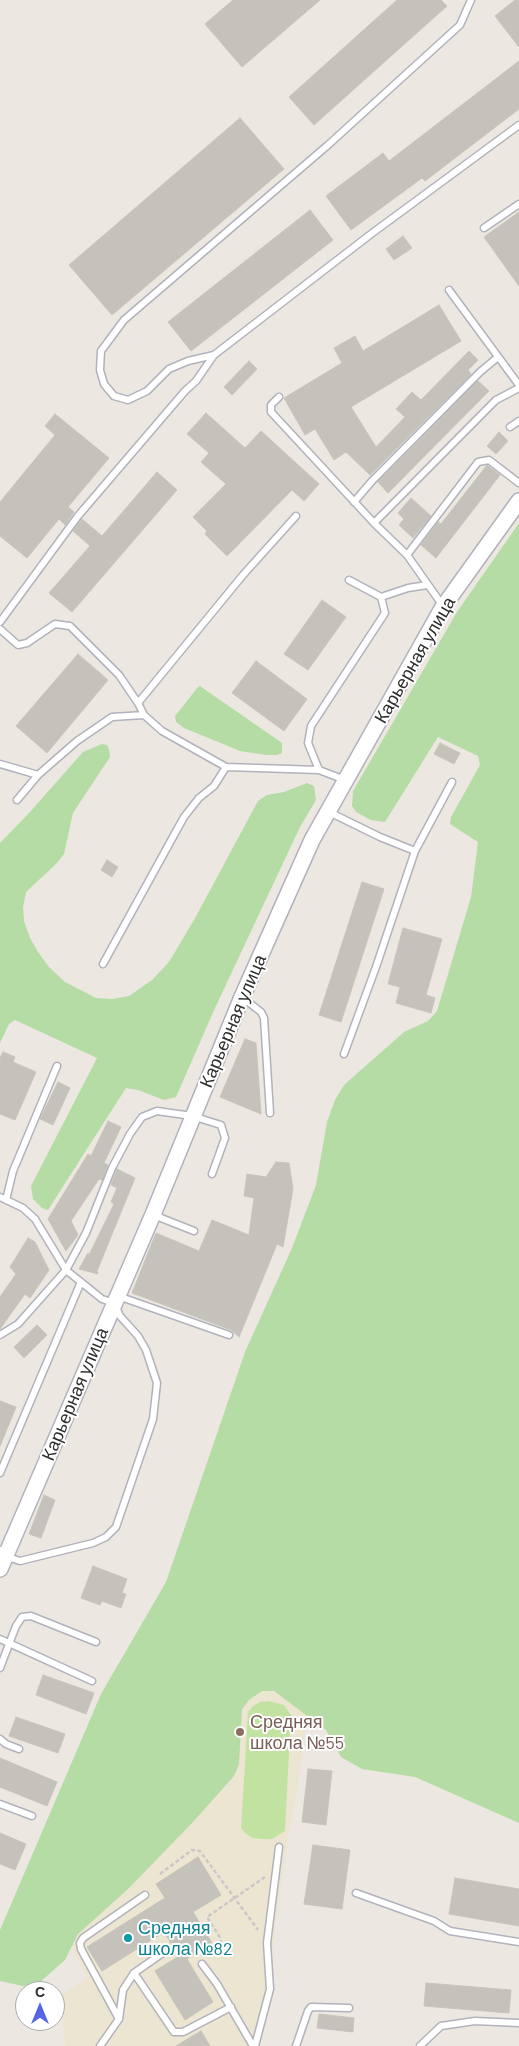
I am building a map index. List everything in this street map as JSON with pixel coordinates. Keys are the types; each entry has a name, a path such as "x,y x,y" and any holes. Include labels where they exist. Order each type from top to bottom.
{"street":[{"name":"Карьерная улица","path":"2,1558 154,1212 242,997 312,840 443,607 519,501"}],"lane":[{"path":"214,355 188,361 169,369 148,391 128,400 114,396 104,384 100,370 101,351 124,320 328,145 460,25 471,0"},
{"path":"0,622 78,516 185,391 196,381 214,355 371,234 519,125"},
{"path":"484,228 519,204"},
{"path":"374,523 496,400 519,386 449,290"},
{"path":"354,502 372,481 480,372 498,357"},
{"path":"279,397 271,405 271,412 354,502 407,555 443,607"},
{"path":"510,428 519,421"},
{"path":"407,555 478,462 489,460 519,482"},
{"path":"138,703 243,575 296,516"},
{"path":"349,580 381,597 408,588 427,585"},
{"path":"319,770 308,743 312,726 385,613 381,597"},
{"path":"0,629 18,646 27,643 55,624 70,626 119,675 144,715 162,731 226,768 319,770 345,780"},
{"path":"16,800 38,775 77,741 112,718 144,715"},
{"path":"0,764 38,775"},
{"path":"103,964 184,817 199,798 214,786 226,768"},
{"path":"344,1054 415,850 452,782"},
{"path":"327,811 380,837 415,850"},
{"path":"242,997 261,1012 264,1018 270,1112"},
{"path":"57,1066 3,1199 23,1208 35,1218 66,1270 102,1299 115,1299 229,1335"},
{"path":"0,1335 18,1324 66,1270 86,1233 112,1168 130,1134 142,1117 157,1111 192,1116 221,1125 225,1138 212,1174"},
{"path":"154,1212 161,1218 194,1230"},
{"path":"0,1474 81,1282"},
{"path":"2,1558 20,1561 93,1542 106,1537 116,1527 152,1419 157,1383 146,1350 138,1336 120,1316 115,1299"},
{"path":"0,1668 16,1626 22,1617 31,1616 96,1642"},
{"path":"0,1639 92,1681"},
{"path":"0,1739 6,1744 19,1749"},
{"path":"0,1804 32,1816"},
{"path":"254,2046 270,1989 268,1943 279,1847"},
{"path":"356,1893 434,1921 450,1931 519,1942"},
{"path":"119,2019 81,1949 80,1943 84,1938 145,1896"},
{"path":"100,2046 119,2019 123,1990 134,1974 167,1950"},
{"path":"202,1964 217,1984 254,2046"},
{"path":"134,1974 174,2032 183,2032 231,2007"},
{"path":"296,2046 311,2007 349,2008"},
{"path":"420,2046 441,2026 475,2021 519,2023"}],"path":[{"path":"160,1874 192,1850 200,1852 268,1943"},
{"path":"202,1964 203,1956 221,1942 221,1938 207,1917 276,1869"}],"shaded area":[{"name":"Средняя школа №55","path":"216,1518 313,1670 297,1794 288,1839 259,2046 65,2046 65,1992 88,1979 64,1934"}],"green space":[{"path":"519,523 519,1823 415,1777 362,1769 341,1757 326,1730 274,1691 262,1691 249,1700 242,1709 239,1764 234,1776 193,1822 128,1889 78,1934 65,1960 41,1981 15,1981 15,1984 0,1981 0,1930 101,1694 166,1582 245,1352 292,1248 316,1185 327,1122 335,1100 344,1085 404,1032 428,1021 437,1011 471,897 478,842 450,824 451,817 480,765 478,756 438,737 385,822 371,820 356,812 352,806 353,791 457,612"},
{"path":"200,686 282,743 282,753 266,755 240,751 184,728 176,722 175,716"},
{"path":"102,744 107,745 110,757 73,813 64,854 26,892 23,907 24,921 30,938 49,967 65,982 96,998 112,999 129,996 152,980 169,962 194,920 258,801 267,795 284,792 307,783 314,786 316,800 300,827 215,1008 176,1097 164,1100 138,1090 126,1088 48,1210 42,1208 33,1199 31,1186 97,1058 15,1020 9,1024 0,1043 0,843 83,752"},
{"path":"269,1701 284,1705 291,1715 285,1831 272,1839 262,1839 253,1838 241,1828 248,1712 260,1702"}],"building":[{"path":"233,0 320,0 242,67 205,24"},
{"path":"397,0 441,0 447,6 314,125 289,97"},
{"path":"515,0 519,0 519,47 495,16"},
{"path":"519,61 519,109 425,181 422,178 351,230 326,196 383,153 389,161"},
{"path":"240,118 284,169 112,315 69,265"},
{"path":"310,210 333,240 191,351 168,322"},
{"path":"519,212 519,286 484,237"},
{"path":"403,236 412,248 394,260 386,249"},
{"path":"439,305 461,341 351,407 376,447 405,417 396,409 412,392 421,400 469,351 478,360 468,370 471,374 370,475 346,452 334,460 315,429 305,435 284,398 342,363 334,348 355,336 363,351"},
{"path":"249,361 257,369 232,395 224,387"},
{"path":"478,381 489,391 388,493 378,482"},
{"path":"206,413 245,448 261,431 319,484 304,501 292,490 227,556 205,534 207,531 193,517 226,484 201,462 209,453 187,434"},
{"path":"55,414 109,458 68,507 74,512 65,525 59,519 27,558 0,536 0,502 55,435 45,426"},
{"path":"499,432 508,441 496,454 487,446"},
{"path":"487,465 500,475 436,558 421,545 438,522 441,524"},
{"path":"157,472 177,490 72,612 49,593 90,546 73,531 82,519 102,536"},
{"path":"411,498 431,516 413,538 399,525 404,519 398,513"},
{"path":"322,600 346,617 308,670 284,654"},
{"path":"78,654 108,680 47,753 16,726"},
{"path":"256,661 307,699 284,731 232,693"},
{"path":"440,743 460,753 454,764 434,754"},
{"path":"107,860 118,867 112,877 101,870"},
{"path":"362,882 384,889 341,1022 319,1015"},
{"path":"403,928 442,939 426,995 435,998 431,1013 396,1003 400,987 388,984"},
{"path":"245,1039 256,1043 261,1114 220,1097"},
{"path":"3,1052 15,1057 13,1062 36,1072 15,1120 0,1114 0,1058"},
{"path":"58,1082 70,1088 53,1125 40,1119"},
{"path":"108,1121 121,1127 104,1163 108,1165 102,1180 99,1179 71,1221 78,1235 66,1251 48,1219 88,1154 91,1156"},
{"path":"276,1162 289,1163 293,1189 283,1247 277,1244 239,1337 231,1330 132,1293 156,1233 199,1251 212,1220 249,1235 254,1198 244,1196 247,1174 266,1177"},
{"path":"117,1169 135,1178 97,1271 98,1274 79,1269 88,1253 89,1255 114,1204 111,1202 117,1188 111,1185"},
{"path":"28,1238 35,1242 49,1270 30,1298 25,1294 0,1329 0,1297 16,1274 10,1267"},
{"path":"37,1325 47,1335 24,1358 14,1347"},
{"path":"0,1401 16,1407 0,1446"},
{"path":"44,1495 55,1500 41,1538 29,1534"},
{"path":"93,1566 127,1579 122,1593 126,1594 121,1608 102,1601 100,1605 81,1598"},
{"path":"43,1675 94,1693 86,1714 36,1695"},
{"path":"16,1717 65,1734 58,1753 9,1736"},
{"path":"0,1758 57,1782 47,1806 0,1787"},
{"path":"308,1769 332,1771 326,1825 302,1822"},
{"path":"0,1833 26,1844 15,1870 0,1864"},
{"path":"313,1845 350,1850 342,1909 304,1904"},
{"name":"Средняя школа №82","path":"198,1857 221,1895 193,1912 212,1943 187,1959 213,2002 185,2020 155,1971 179,1956 164,1932 102,1971 87,1947 165,1898 156,1884"},
{"path":"455,1878 519,1889 519,1926 449,1914"},
{"path":"426,1983 511,1990 509,2013 424,2006"},
{"path":"319,2014 354,2018 353,2032 317,2028"},
{"path":"201,2031 210,2046 176,2046"}],"place":[{"name":"Средняя школа №55","path":"240,1732"},
{"name":"Средняя школа №82","path":"128,1938"}]}
